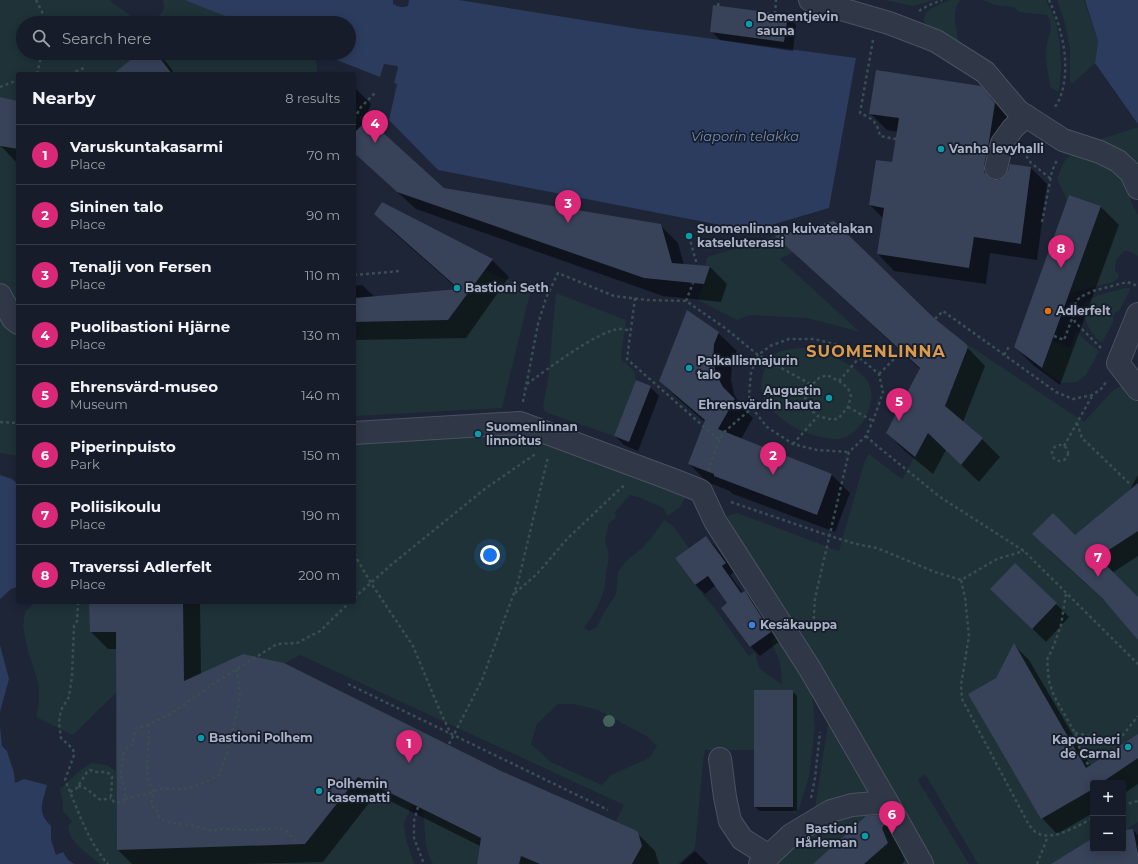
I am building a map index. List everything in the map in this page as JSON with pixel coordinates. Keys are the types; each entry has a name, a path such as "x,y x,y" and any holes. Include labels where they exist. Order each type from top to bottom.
{"lane":[{"path":"810,0 877,20 936,41 985,72 1028,123 1063,140 1100,152 1118,161 1131,173 1138,188"},
{"path":"996,168 1002,143 1028,123"},
{"path":"0,295 13,319 16,321"},
{"path":"1138,314 1118,363 1138,389"},
{"path":"356,433 520,423 701,491 715,521 810,669 922,864"},
{"path":"720,759 730,821 742,839 764,860 791,835 831,811 852,805 887,802"}],"path":[{"path":"36,0 44,16"},
{"path":"718,6 719,0"},
{"path":"775,14 776,0"},
{"path":"1050,0 1063,38 1066,78 1061,96 1028,123 1016,137 1031,163 1051,179"},
{"path":"877,20 860,113 869,117 878,126 880,136 896,139"},
{"path":"37,72 40,60"},
{"path":"75,72 84,68"},
{"path":"0,87 16,81"},
{"path":"356,116 361,107 375,93"},
{"path":"1042,222 1052,171 1060,153 1063,140"},
{"path":"689,236 696,265"},
{"path":"356,275 400,271"},
{"path":"520,423 538,324 546,298 558,273 614,296 647,300 686,300 725,328 758,355 812,385"},
{"path":"1054,336 1064,340 1076,302 1080,297 1093,291 1128,282 1138,286"},
{"path":"686,300 693,284"},
{"path":"635,298 627,360 719,440"},
{"path":"935,319 943,311 1056,392 1074,399 1092,395 1101,389 1118,363 1075,322 1073,315"},
{"path":"526,384 572,352 607,332 621,329 630,331"},
{"path":"810,669 815,598 849,452 866,436 883,392 879,374 846,347 814,338 790,339 770,346 758,355 751,373 750,395 752,408 767,427 793,444 817,450 849,452"},
{"path":"1004,355 1010,345"},
{"path":"879,374 902,351"},
{"path":"839,381 859,358"},
{"path":"827,375 839,381 848,388 851,396 848,407 838,419 829,419 818,416 806,406 805,399 812,385 819,378 827,375"},
{"path":"1064,446 1092,395"},
{"path":"848,407 873,421"},
{"path":"752,408 723,433 719,440 701,491 830,536 856,544 877,548 935,572 961,580 997,559 1024,551"},
{"path":"793,444 818,416"},
{"path":"0,422 16,423"},
{"path":"1077,423 1082,438 1131,485"},
{"path":"356,596 391,565 486,488 536,453 553,435"},
{"path":"449,744 452,735 482,680 514,593 520,575 553,435"},
{"path":"866,436 940,496 1024,551 1138,664"},
{"path":"1059,445 1064,446 1067,450 1067,458 1060,461 1056,460 1052,456 1054,448 1059,445"},
{"path":"514,593 537,574 567,539 622,487 627,485"},
{"path":"356,557 412,646 452,735"},
{"path":"961,580 965,597 969,636 961,685 962,699 1029,825 1036,833 1048,836 1065,832 1090,820"},
{"path":"1066,594 1061,625 1047,660 1049,682 1054,696 1075,733 1080,750 1089,766"},
{"path":"78,604 77,622 74,626 72,676 69,698 61,710 59,722 61,738 73,749 74,755 65,780 86,832 108,864"},
{"path":"125,799 125,789 121,771 124,751 132,745 136,728 149,724 172,713 213,684 277,644 297,643 320,631 348,604"},
{"path":"70,792 77,788 87,772 90,770 110,774 112,777 111,798 114,802 121,802 125,799 157,790 169,788 183,789 204,783 219,775 228,750 240,698 237,669"},
{"path":"348,684 608,810"},
{"path":"1075,733 1104,739 1123,736 1138,716"},
{"path":"149,724 147,769 148,781 154,792 151,805 157,811 160,819 167,822 191,825 212,831 224,829 255,830 278,828 286,831 296,841"},
{"path":"809,805 815,778 821,728"},
{"path":"78,786 87,788 93,795 101,800 111,798"},
{"path":"1126,804 1138,801"},
{"path":"418,807 414,821 414,838 424,864"},
{"path":"1037,864 1048,836"}],"shaded area":[{"path":"0,0 109,0 131,16 16,16 16,60 130,60 115,72 16,72 16,101 5,98 0,103"},
{"path":"163,0 184,0 225,16 159,16 164,9"},
{"path":"884,0 934,0 913,6"},
{"path":"950,0 961,0 956,9 955,15 959,43 931,28 924,22 925,15 929,10"},
{"path":"982,0 1046,0 1054,17 1059,37 1061,66 1058,92 1050,87 1046,59 1047,43 1051,30 1050,20 1047,15 1019,12 1013,7 995,5"},
{"path":"1057,0 1084,0 1098,41 1095,63 1072,84 1070,81 1070,48 1064,20"},
{"path":"161,60 316,60 317,72 170,72"},
{"path":"1138,127 1138,171 1101,139"},
{"path":"0,147 16,149 16,456 0,453"},
{"path":"1073,154 1084,155 1122,175 1133,206 1138,215 1138,256 1129,251 1124,251 1116,260 1115,271 1119,274 1118,278 1113,282 1070,293 1101,206 1069,195 1067,201 1057,178 1065,160"},
{"path":"775,236 793,252 780,259 860,332 807,318 750,315 737,320 698,300 710,265 705,265 707,257"},
{"path":"484,270 531,290 502,408 356,416 356,322 448,320"},
{"path":"1129,288 1130,290 1119,311 1113,316 1113,322 1102,343 1089,328 1084,315 1084,305 1092,298"},
{"path":"556,293 626,320 621,359 634,371 636,380 614,436 545,412 543,406 548,381"},
{"path":"1076,331 1099,351 1086,375 1077,382 1061,383 1042,368 1052,341 1070,348"},
{"path":"964,342 1084,422 1112,391 1121,386 1126,388 1138,402 1138,822 1126,830 1126,780 1090,780 1090,840 1053,864 978,864 925,774 918,780 969,864 929,864 729,528 728,516 737,513 839,551 865,460 869,454 902,479 930,429 946,450 961,465 983,438 945,406"},
{"path":"802,348 817,351 845,362 858,371 868,382 871,390 869,409 859,427 844,438 835,439 815,436 796,428 778,416 765,401 761,382 767,363 775,354 781,351"},
{"path":"520,434 581,452 685,498 680,507 668,516 663,508 630,495 615,512 616,518 609,523 605,540 609,555 604,591 596,610 584,628 589,631 597,627 616,594 618,572 628,559 640,550 652,537 664,520 673,526 689,548 675,558 717,611 749,656 755,652 759,668 782,684 779,662 770,641 779,635 812,692 815,729 809,776 799,809 793,814 793,691 754,750 705,750 695,849 678,864 632,864 642,846 638,832 616,821 624,805 300,655 274,669 413,804 404,823 406,839 414,864 100,864 80,848 70,836 68,826 72,822 63,811 60,789 78,772 91,763 107,765 116,771 116,693 73,735 36,717 39,703 39,685 28,651 23,626 25,612 33,604 356,604 356,442","holes":["558,704 573,704 598,710 648,737 657,746 649,758 611,775 602,785 551,762 531,744 537,724"]},
{"path":"828,723 868,786 870,792 868,794 815,808"},
{"path":"423,810 482,839 540,864 519,864 519,862 480,846 477,864 433,864 426,845"},
{"path":"874,810 879,811 894,822 903,840 911,864 864,864 888,843 882,828 885,824"},
{"path":"874,810 813,864 775,864 832,818 849,813"}],"water":[{"name":"Viaporin telakka","path":"184,0 393,0 393,4 402,7 408,6 409,0 459,0 639,29 856,58 829,208 751,231 438,170 389,120 397,84 394,83 398,68 397,66 384,64 380,77 337,60 356,60 356,16 225,16"},
{"path":"1085,0 1138,0 1138,124 1095,63 1098,41"},
{"path":"0,475 12,479 16,482 16,588 11,589 0,599"},
{"path":"0,645 9,679 0,712"},
{"path":"0,726 2,746 7,751 14,773 15,783 24,779 47,785 42,811 46,821 51,826 51,840 56,855 63,852 68,860 74,864 0,864"}],"building":[{"name":"Dementjevin sauna","path":"713,5 788,15 784,42 710,32"},
{"path":"130,60 161,60 170,72 115,72"},
{"name":"Vanha levyhalli","path":"876,70 981,86 995,103 984,172 993,180 999,180 1005,176 1010,164 1031,167 1021,244 974,237 969,268 877,254 884,208 869,205 876,160 892,162 899,118 869,114"},
{"path":"0,97 16,101 16,149 0,146"},
{"path":"368,119 444,188 661,224 672,263 710,266 704,284 644,278 397,192 356,155 356,131"},
{"path":"1069,195 1101,206 1042,368 1014,347"},
{"path":"382,202 493,259 448,320 356,322 356,298 459,289 374,214"},
{"path":"834,221 935,319 964,342 968,347 945,406 983,438 961,465 928,433 915,457 886,433 920,368 775,236"},
{"path":"687,310 719,332 714,344 713,361 716,374 723,387 735,399 718,429 832,474 817,515 714,476 714,474 688,464 705,420 659,381"},
{"path":"636,380 651,386 629,442 614,436"},
{"path":"1138,483 1138,531 1098,557 1138,597 1138,640 1103,599 1032,534 1053,513 1075,535"},
{"path":"706,536 726,563 722,566 741,593 745,591 771,632 750,647 721,608 727,603 708,576 695,585 675,558"},
{"path":"1015,563 1057,603 1032,629 990,589"},
{"path":"89,604 183,604 184,681 243,654 284,663 499,770 633,829 638,832 642,846 632,864 540,864 521,856 519,864 477,864 481,838 358,777 305,844 117,850 116,632 90,632"},
{"path":"1014,643 1086,768 1138,734 1138,758 1105,780 1090,780 1090,791 1041,819 968,694 996,678"},
{"path":"754,690 793,690 793,807 754,807"},
{"name":"Bastioni Hårleman","path":"879,815 885,824 882,828 888,843 864,864 813,864 866,816"},
{"path":"1133,829 1138,853 1138,864 1051,864 1090,840 1090,852 1126,852 1126,830"}],"place":[{"name":"Dementjevin sauna","path":"749,24"},
{"name":"Puolibastioni Hjärne","path":"375,143"},
{"name":"Vanha levyhalli","path":"941,149"},
{"name":"Tenalji von Fersen","path":"568,223"},
{"name":"Suomenlinnan kuivatelakan katseluterassi","path":"689,236"},
{"name":"Traverssi Adlerfelt","path":"1061,268"},
{"name":"Bastioni Seth","path":"457,288"},
{"name":"Adlerfelt","path":"1048,311"},
{"name":"Paikallismajurin talo","path":"689,368"},
{"name":"Augustin Ehrensvärdin hauta","path":"829,398"},
{"name":"Ehrensvärd-museo","path":"899,421"},
{"name":"Suomenlinnan linnoitus","path":"478,434"},
{"name":"Sininen talo","path":"773,475"},
{"name":"Poliisikoulu","path":"1098,577"},
{"name":"Kesäkauppa","path":"752,625"},
{"name":"Bastioni Polhem","path":"201,738"},
{"name":"Kaponieeri de Carnal","path":"1128,747"},
{"name":"Varuskuntakasarmi","path":"409,763"},
{"name":"Polhemin kasematti","path":"319,791"},
{"name":"Piperinpuisto","path":"892,834"},
{"name":"Bastioni Hårleman","path":"865,836"}],"district":[{"name":"SUOMENLINNA","path":"876,351"}]}
